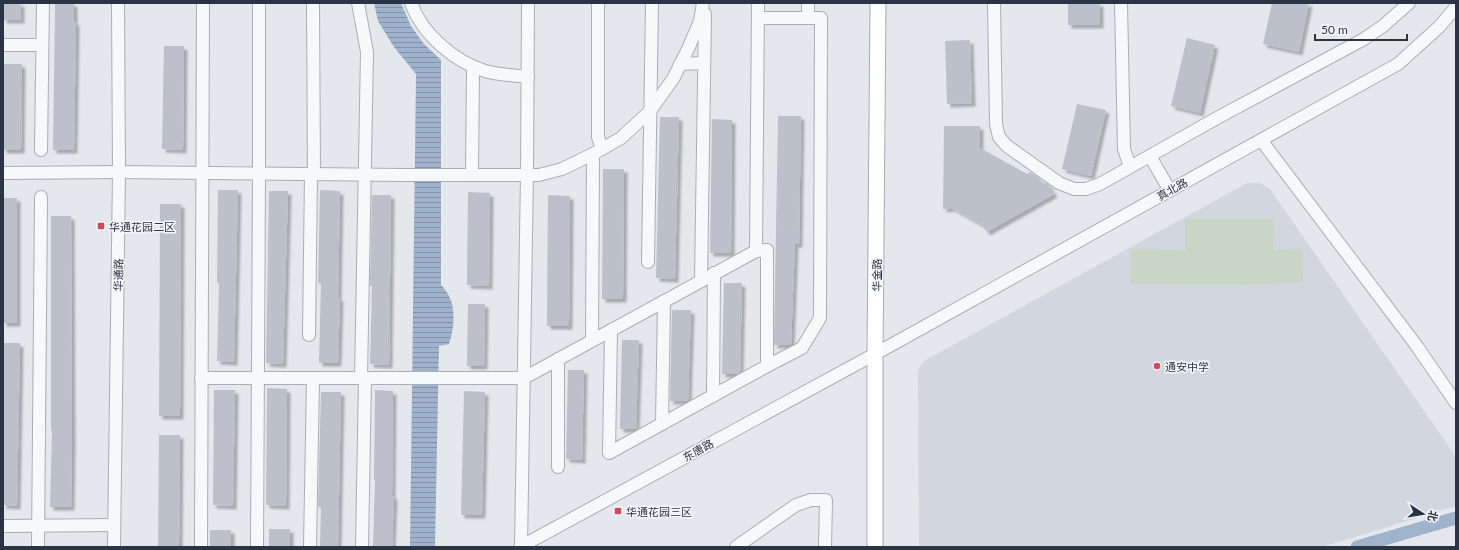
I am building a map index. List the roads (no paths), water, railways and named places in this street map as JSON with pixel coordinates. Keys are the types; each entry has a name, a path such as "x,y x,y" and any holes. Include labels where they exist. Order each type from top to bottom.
{"main road":[{"name":"华金路","path":"875,547 878,3"}],"street":[{"path":"41,150 43,3"},
{"name":"华通路","path":"114,547 119,172 118,3"},
{"path":"200,547 203,3"},
{"path":"257,547 259,3"},
{"path":"310,335 313,3"},
{"path":"358,3 367,52 362,547"},
{"path":"411,3 426,29 444,49 466,64 487,72 528,77"},
{"path":"521,547 527,175 528,3"},
{"path":"592,340 598,137 598,3"},
{"path":"648,262 652,3"},
{"path":"3,173 119,172 365,175 539,175 562,169 597,152 621,138 650,111 673,79 688,50 700,21 704,3"},
{"path":"701,281 704,3"},
{"path":"756,251 758,3"},
{"path":"808,3 808,18"},
{"path":"994,3 996,124 999,137 1007,146 1059,183 1074,189 1086,189 1100,184 1217,118 1364,39 1383,26 1409,3"},
{"path":"1121,3 1124,149 1130,167"},
{"name":"真北路","path":"875,354 1398,64 1439,27 1456,7"},
{"path":"611,330 609,453 802,348 820,318 822,18 758,18"},
{"path":"3,45 42,45"},
{"path":"680,64 704,63"},
{"path":"472,175 473,67"},
{"path":"1261,140 1416,344 1456,403"},
{"path":"1150,156 1170,190"},
{"path":"38,547 41,197"},
{"path":"201,378 524,378 714,273 756,251 767,250 767,366"},
{"path":"713,396 714,273"},
{"path":"662,424 664,301"},
{"name":"东唐路","path":"521,547 875,354"},
{"path":"558,359 558,467"},
{"path":"310,547 313,378"},
{"path":"736,547 796,505 811,500 826,500 825,547"},
{"path":"3,526 114,525"}],"water":[{"path":"374,3 401,3 411,26 424,44 441,60 441,285 451,301 454,320 449,344 439,346 435,547 410,547 416,74 394,47 378,21"}],"waterway":[{"path":"1357,547 1456,518"}],"place":[{"name":"华通花园二区","path":"101,226"},
{"name":"通安中学","path":"1157,366"},
{"name":"华通花园三区","path":"618,511"}]}
